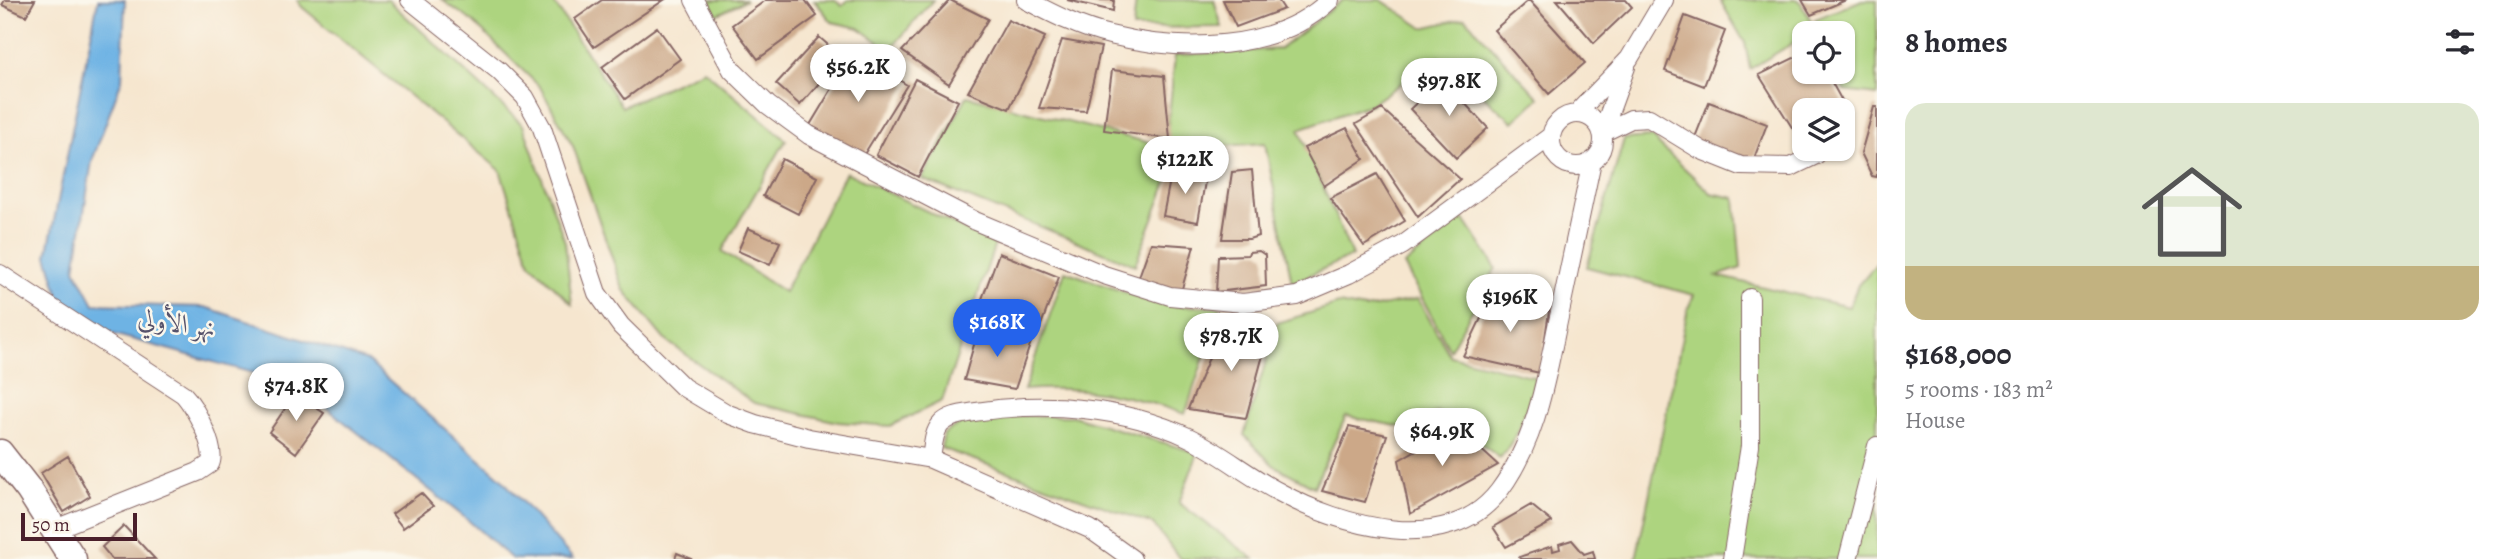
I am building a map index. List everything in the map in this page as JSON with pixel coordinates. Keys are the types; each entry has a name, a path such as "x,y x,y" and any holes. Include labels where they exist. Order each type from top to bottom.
{"main road":[{"path":"0,453 55,529 73,559"}],"street":[{"path":"410,0 499,71 525,97 542,128 597,293 621,326 683,387 728,414 755,424 809,438 931,459 1090,529 1132,559"},
{"path":"694,0 732,70 768,105 809,135 975,221 1104,275 1170,296 1244,303 1307,291 1349,274 1403,245 1552,136 1560,121 1576,114 1629,59"},
{"path":"1026,0 1085,27 1110,35 1204,45 1233,43 1269,33 1300,21 1330,0"},
{"path":"931,459 935,435 940,424 950,417 1004,407 1073,407 1147,424 1188,437 1281,494 1337,517 1383,530 1431,530 1475,513 1498,492 1537,420 1592,162 1601,149 1602,133 1629,59 1664,0"},
{"path":"1576,114 1593,120 1602,133"},
{"path":"1602,133 1631,119 1649,118 1701,150 1741,166 1791,167 1803,161"},
{"path":"1552,136 1552,145 1560,160 1576,166 1592,162"},
{"path":"0,274 183,394 198,416 212,455 210,464 198,472 55,529"},
{"path":"1732,559 1751,446 1750,298"},
{"path":"1848,559 1877,446"}],"green space":[{"path":"297,0 388,0 523,125 565,242 572,304 530,263 500,170 302,7"},
{"path":"442,0 552,0 622,107 704,70 786,140 722,251 784,292 846,172 995,244 942,401 890,426 838,422 754,403 664,339 623,289 573,146 540,87 472,21"},
{"path":"710,0 746,0 717,15"},
{"path":"814,0 835,0 842,6 848,0 933,0 890,50 859,28 832,22"},
{"path":"1136,0 1214,0 1222,27 1133,28"},
{"path":"1343,0 1381,0 1423,28 1465,18 1539,98 1513,122 1439,57 1371,104 1299,129 1352,256 1292,283 1265,143 1180,149 1135,265 922,179 967,96 1166,147 1175,55 1280,49"},
{"path":"1720,0 1799,0 1811,21 1792,21 1792,44 1750,69 1745,43"},
{"path":"1862,0 1877,0 1877,95 1844,91 1841,84 1855,84 1855,21 1815,19"},
{"path":"1651,137 1711,193 1735,198 1741,268 1717,276 1849,307 1858,285 1877,263 1877,559 1636,559 1688,308 1694,295 1587,267 1624,139"},
{"path":"1463,218 1496,268 1450,350 1404,265"},
{"path":"1065,271 1147,300 1174,306 1221,307 1185,414 1126,397 1086,390 1024,390"},
{"path":"1418,299 1450,356 1535,377 1522,420 1500,458 1438,412 1401,427 1346,416 1314,487 1273,465 1244,435 1277,323 1339,304 1365,309"},
{"path":"1005,416 1073,416 1198,453 1179,503 1254,559 1180,559 1153,524 941,448 944,434 970,421"}],"water":[{"name":"نهر الأولي","path":"98,0 125,0 122,79 92,161 75,269 94,304 205,307 367,361 501,478 573,559 512,559 469,521 299,386 106,332 64,312 47,256"}],"building":[{"path":"5,0 35,0 26,16 2,5"},
{"path":"602,0 664,0 594,47 575,19"},
{"path":"766,0 805,0 817,16 758,59 732,25"},
{"path":"950,0 988,19 949,84 902,51"},
{"path":"1067,0 1114,0 1113,11"},
{"path":"1223,0 1278,0 1284,9 1236,27"},
{"path":"1529,0 1585,63 1549,94 1494,30"},
{"path":"1557,0 1626,0 1632,7 1594,43"},
{"path":"1802,0 1846,0 1811,15"},
{"path":"1685,16 1725,31 1704,86 1665,71"},
{"path":"1008,20 1045,37 1009,109 968,92"},
{"path":"657,27 680,59 625,99 602,67"},
{"path":"819,37 842,57 800,105 776,84"},
{"path":"1062,40 1101,47 1086,111 1039,108"},
{"path":"854,52 907,85 863,156 810,125"},
{"path":"1792,59 1792,84 1833,84 1840,98 1792,98 1792,127 1759,75"},
{"path":"1112,70 1164,76 1170,139 1104,130"},
{"path":"915,79 958,101 918,177 876,155"},
{"path":"1442,79 1488,128 1456,158 1410,109"},
{"path":"1709,102 1767,124 1753,161 1694,140"},
{"path":"1874,107 1877,107 1877,177 1872,176 1861,153"},
{"path":"1382,109 1460,179 1418,217 1356,124"},
{"path":"1347,128 1364,159 1324,186 1304,148"},
{"path":"782,159 817,177 798,214 763,196"},
{"path":"1172,169 1206,176 1198,222 1163,216"},
{"path":"1252,170 1258,236 1249,239 1222,239 1232,172"},
{"path":"1377,174 1405,221 1364,246 1330,198"},
{"path":"748,228 780,242 770,265 738,251"},
{"path":"1151,243 1194,246 1181,292 1136,285"},
{"path":"1259,251 1265,255 1266,286 1216,292 1218,256 1248,255 1249,252"},
{"path":"999,253 1059,277 1038,333 975,318"},
{"path":"1494,291 1549,311 1540,373 1463,356"},
{"path":"979,327 1031,342 1015,389 964,380"},
{"path":"1221,328 1270,329 1246,418 1188,409"},
{"path":"295,394 324,413 296,453 269,432"},
{"path":"1349,427 1387,435 1365,502 1322,491"},
{"path":"1456,427 1498,465 1410,514 1399,460"},
{"path":"68,456 90,496 64,512 41,473"},
{"path":"421,493 433,506 403,528 392,514"},
{"path":"1531,505 1552,522 1506,547 1493,527"},
{"path":"124,526 155,559 112,559 102,547"},
{"path":"1572,540 1584,554 1593,551 1595,559 1519,557 1552,546 1553,551 1560,549 1559,544"},
{"path":"677,553 692,559 675,559"}]}
